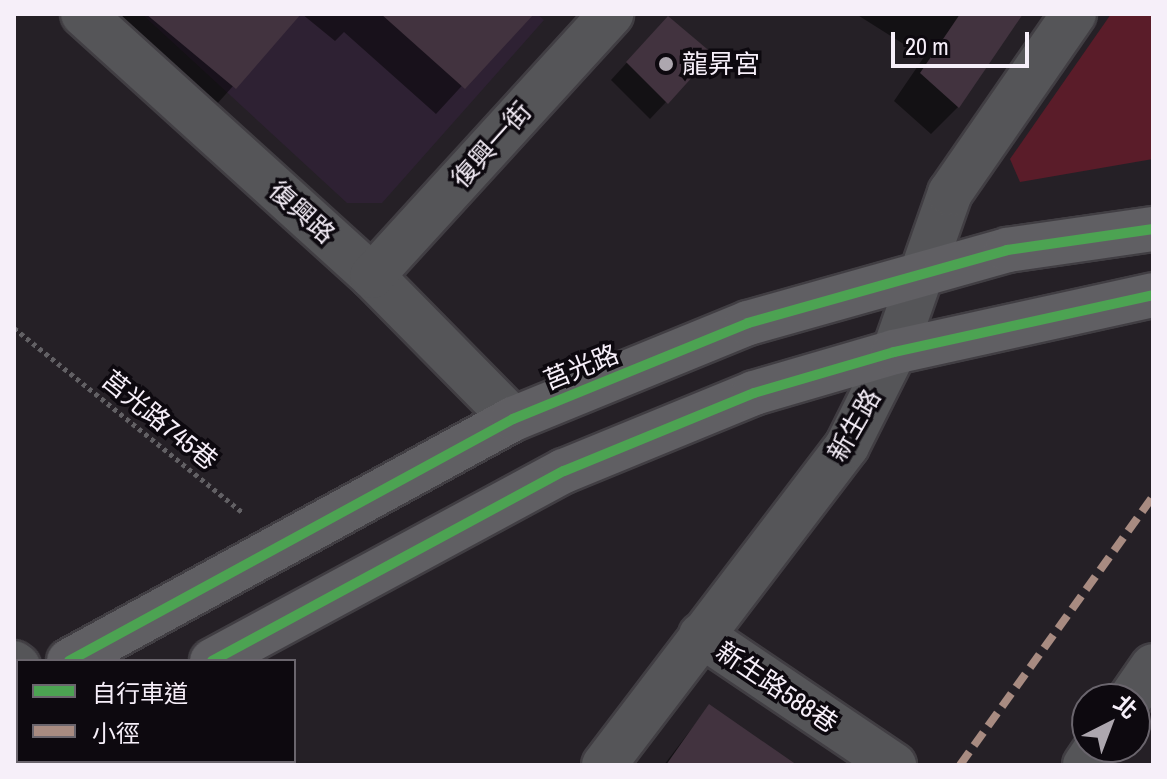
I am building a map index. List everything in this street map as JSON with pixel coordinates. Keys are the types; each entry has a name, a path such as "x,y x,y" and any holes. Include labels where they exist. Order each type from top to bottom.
{"main road":[{"name":"莒光路","path":"73,659 513,419 748,323 1007,250 1153,229"},
{"path":"216,659 564,471 754,393 894,352 1153,295"}],"street":[{"name":"復興路","path":"83,14 372,276 513,419"},
{"name":"復興一街","path":"372,276 611,14"},
{"name":"新生路","path":"604,765 847,446 894,352 950,193 1074,14"},
{"name":"新生路588巷","path":"701,635 894,765"},
{"path":"1141,683 1153,666"}],"shaded area":[{"path":"142,14 537,14 544,20 382,203 347,203"},
{"path":"1111,14 1153,14 1153,159 1020,182 1010,159"}],"building":[{"path":"146,14 301,14 236,89"},
{"path":"381,14 534,14 465,89"},
{"path":"960,14 1023,14 959,108 920,73"},
{"path":"668,16 713,54 668,104 626,62"},
{"path":"709,704 797,765 666,765"}],"marked path":[{"path":"960,765 1153,496"}],"cycle path":[{"path":"73,659 513,419 748,323 1007,250 1153,229"},
{"path":"216,659 564,471 754,393 894,352 1153,295"}],"place":[{"name":"龍昇宮","path":"666,64"}]}
